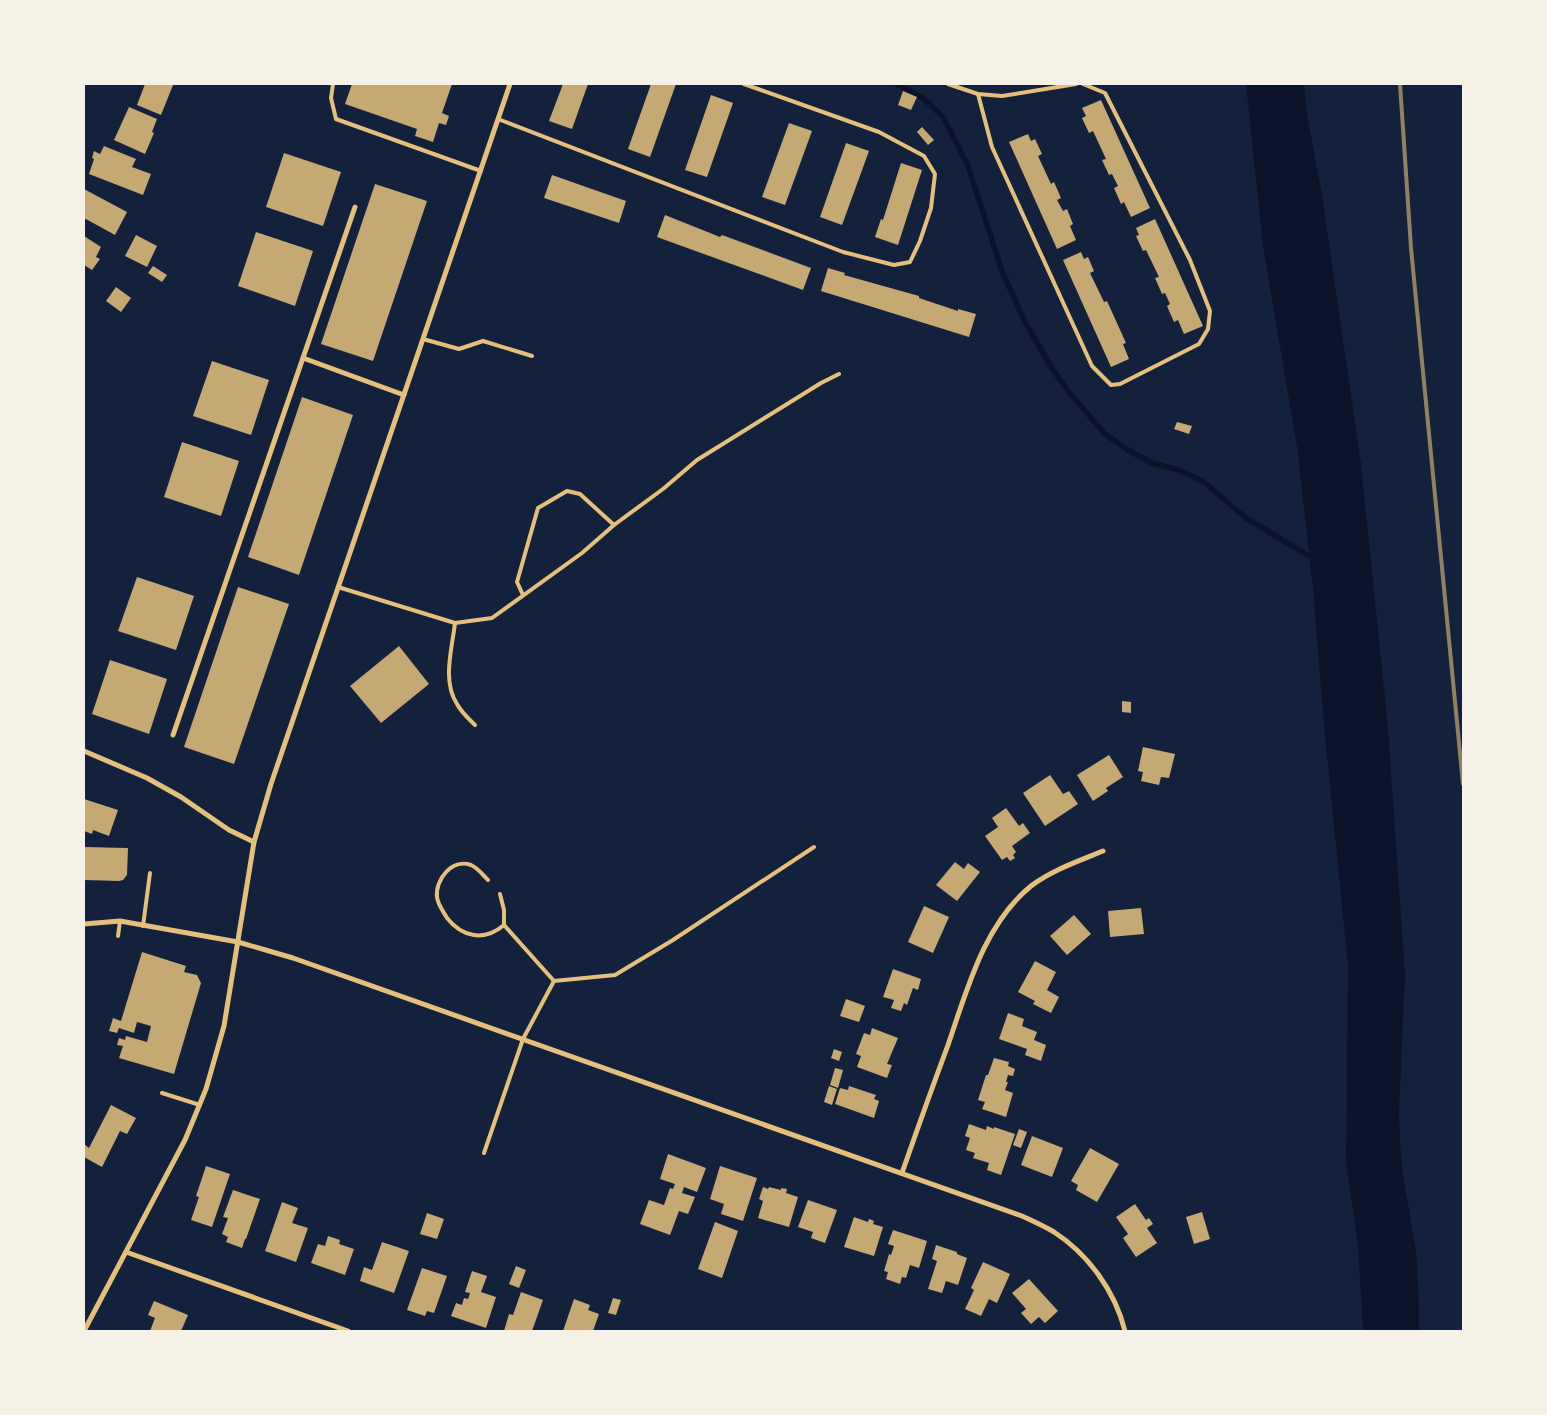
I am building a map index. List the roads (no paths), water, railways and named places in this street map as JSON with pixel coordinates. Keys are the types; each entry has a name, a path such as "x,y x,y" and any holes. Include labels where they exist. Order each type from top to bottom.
{"street":[{"path":"84,1331 184,1140 206,1089 224,1026 254,842 270,784 510,84"},
{"path":"173,735 355,207"},
{"path":"303,358 404,394"},
{"path":"84,751 148,778 181,797 229,830 254,842"},
{"path":"902,1173 974,969 991,935 1014,903 1032,886 1053,872 1103,852"},
{"path":"84,924 120,922 238,942 293,958 1022,1216 1053,1231 1074,1247 1092,1265 1114,1302 1125,1331"},
{"path":"126,1252 348,1331"}],"lane":[{"path":"333,84 331,98 336,119 481,171"},
{"path":"498,119 843,252 894,265 910,262 932,208 935,174 924,156 879,132 744,84"},
{"path":"948,84 978,94 1002,96 1076,84"},
{"path":"978,94 992,147 1092,366 1111,384 1120,384 1198,344 1208,329 1210,311 1190,260 1105,93 1083,84"},
{"path":"423,339 460,349 483,342 532,356"},
{"path":"338,587 455,623 492,618 582,553 614,525 697,460 820,383 839,374"},
{"path":"523,595 517,582 538,508 567,491 574,492 580,494 614,525"},
{"path":"455,623 449,669 449,687 457,705 475,725"},
{"path":"554,981 615,975 673,940 814,847"},
{"path":"488,880 477,868 469,864 461,864 450,868 439,882 437,890 439,904 453,925 470,935 484,936 504,925"},
{"path":"143,926 150,873"},
{"path":"500,894 504,910 504,925 554,981"},
{"path":"118,936 120,922"},
{"path":"484,1153 523,1039 554,981"},
{"path":"162,1093 200,1105"}],"water":[{"path":"1246,84 1304,84 1361,464 1388,728 1405,975 1399,1113 1400,1141 1402,1168 1416,1250 1419,1331 1363,1331 1358,1245 1346,1163 1348,966 1323,714 1313,588 1297,446 1263,246"}],"waterway":[{"path":"897,84 923,98 943,117 968,166 1002,271 1025,322 1053,370 1105,434 1128,450 1152,463 1179,470 1204,482 1246,518 1314,559"}],"railway":[{"path":"1400,84 1411,248 1463,784"}]}
